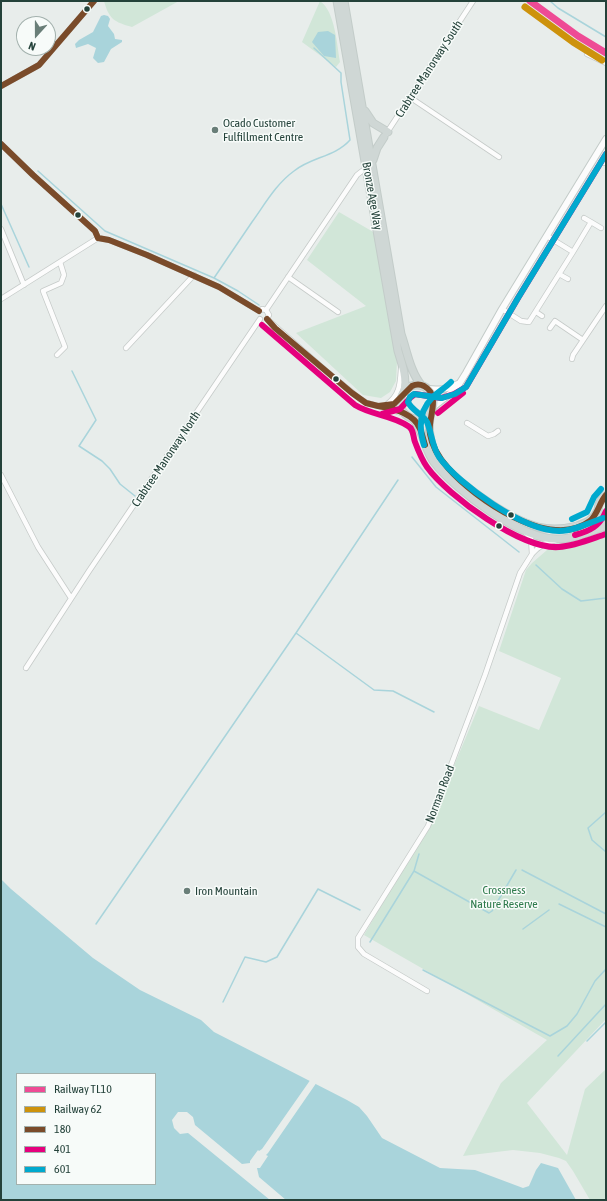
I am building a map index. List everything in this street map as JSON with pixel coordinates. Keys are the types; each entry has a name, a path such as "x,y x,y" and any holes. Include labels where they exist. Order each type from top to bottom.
{"main road":[{"name":"Bronze Age Way","path":"337,1 398,351 406,385 403,394"},
{"name":"Bronze Age Way","path":"344,1 401,334 413,371 417,380 424,387"},
{"path":"363,108 373,123 386,134 377,148 372,162"},
{"path":"410,417 422,419 426,417 460,382 502,309 606,140"},
{"path":"460,382 452,387 439,390 412,386 403,394 401,406 419,425 423,440 433,460 443,474 480,504 499,517 523,530 541,537 558,539 578,536 606,525 601,520 598,510"},
{"path":"424,387 434,398 429,420 430,436 435,452 441,461 470,488 511,516 539,528 568,528 587,522 593,518 598,510 600,502 606,495"}],"street":[{"path":"1,86 39,65 94,1"},
{"path":"466,1 472,3"},
{"name":"Crabtree Manorway South","path":"386,134 472,3"},
{"path":"587,54 606,63"},
{"path":"411,98 499,157"},
{"path":"1,144 95,231 98,238"},
{"path":"266,310 357,175 362,171"},
{"path":"584,218 601,228"},
{"path":"502,309 521,322 530,322 591,222"},
{"path":"1,229 24,285"},
{"path":"547,236 573,252"},
{"path":"1,299 98,238 109,240 194,275 219,287 259,311 262,309 266,310"},
{"path":"57,354 65,347 43,291 61,283 64,275 60,262"},
{"path":"559,274 568,279"},
{"path":"126,348 194,275"},
{"path":"288,277 338,312"},
{"path":"572,359 573,355 606,306"},
{"path":"266,310 269,315 267,319"},
{"path":"259,311 258,315 260,319 267,319 354,395 366,403 380,406 410,417"},
{"path":"536,312 542,316"},
{"name":"Crabtree Manorway North","path":"26,668 71,598 260,319"},
{"path":"550,328 555,321 583,340"},
{"path":"386,405 394,398 399,390 401,363"},
{"path":"380,406 393,404 403,394"},
{"path":"467,422 488,436 498,431"},
{"path":"1,475 38,547 71,598"},
{"path":"523,530 531,538 530,557"},
{"name":"Norman Road","path":"427,991 364,954 358,947 358,938 428,826 490,660 520,573 537,549 544,544 558,539"}],"green space":[{"path":"104,1 179,1 132,27 113,19 108,12"},
{"path":"320,1 329,12 332,20 340,62 336,67 302,42"},
{"path":"339,212 375,233 397,361 396,381 390,392 381,398 363,395 296,333 366,306 307,260"},
{"name":"Crossness Nature Reserve","path":"606,536 606,1019 527,1103 567,1155 585,1089 606,1069 606,1200 590,1200 566,1161 559,1158 540,1153 513,1150 463,1156 501,1083 547,1040 364,935 432,818 479,706 539,730 561,678 499,651 526,570 554,544 575,543"}],"water":[{"path":"101,16 108,16 110,19 108,26 114,34 115,39 122,40 122,42 111,49 104,62 98,63 93,58 96,48 88,44 76,48 75,44 93,32"},
{"path":"328,31 335,35 336,58 324,56 312,42 318,32"},
{"path":"1,879 93,958 140,990 201,1020 214,1032 359,1107 382,1138 440,1168 475,1170 523,1188 529,1186 541,1163 558,1168 576,1200 1,1200"}],"pier":[{"path":"311,1079 317,1082 266,1155 268,1156 260,1168 257,1168 259,1177 286,1200 270,1200 188,1133 180,1134 174,1128 172,1120 178,1112 187,1112 193,1117 195,1125 242,1164 250,1163 258,1150 259,1151 262,1149"}],"waterway":[{"path":"550,1 558,8 606,37"},
{"path":"214,278 276,188 301,166 330,154 344,146 350,140 341,73 314,48"},
{"path":"38,171 105,231 214,278 238,291 259,305"},
{"path":"1,204 29,267"},
{"path":"72,371 96,420 79,446 102,461 110,469 120,484 135,496"},
{"path":"412,457 436,487 519,552"},
{"path":"96,924 296,633 398,480"},
{"path":"536,565 562,589 581,601 606,598"},
{"path":"296,633 374,690 393,691 434,712"},
{"path":"606,812 588,828 592,840 606,852"},
{"path":"370,942 414,871 419,854"},
{"path":"414,871 489,913 492,911 516,870"},
{"path":"522,870 606,914"},
{"path":"223,1002 245,957 266,962 277,957 318,889 360,910"},
{"path":"559,904 606,927"},
{"path":"523,929 549,910"},
{"path":"423,970 550,1036 567,1026 577,1014 595,981 606,969"},
{"path":"558,1056 606,1004"},
{"path":"587,1041 606,1022"}],"rail line":[{"name":"TL10","path":"530,1 578,36 606,53"},
{"name":"62","path":"525,7 573,42 602,60"}],"transit line":[{"name":"180","path":"1,86 39,65 94,1"},
{"name":"180","path":"1,144 95,231 98,238"},
{"name":"401","path":"382,414 400,409 415,394 441,398 454,394 466,387 518,298 606,154"},
{"name":"601","path":"603,518 576,528 559,531 545,529 511,515 477,493 448,468 437,453 427,422 412,408 408,402 410,397 414,394 442,398 455,394 466,387 518,298 606,154"},
{"name":"180","path":"98,238 109,240 147,255 219,287 259,311"},
{"name":"180","path":"267,319 275,328 366,403 378,406 394,404 412,386 418,384 429,390 433,402 430,434 434,448 439,457 448,468 476,494 514,517 535,526 555,530 574,529 590,521 606,495"},
{"name":"401","path":"262,325 355,405 368,411 395,419 410,427 423,461 437,479 468,506 487,519 507,531 526,540 544,546 559,547 571,545 606,534"},
{"name":"601","path":"424,445 421,433 422,414 432,398 451,382"},
{"name":"401","path":"438,413 463,393"},
{"name":"180","path":"378,406 401,412 412,418 420,429 425,445"},
{"name":"601","path":"572,519 587,512 594,497 601,489"},
{"name":"401","path":"575,535 585,532 598,524 606,511"}],"place":[{"name":"Ocado Customer Fulfillment Centre","path":"215,130"},
{"name":"Iron Mountain","path":"187,891"}]}
